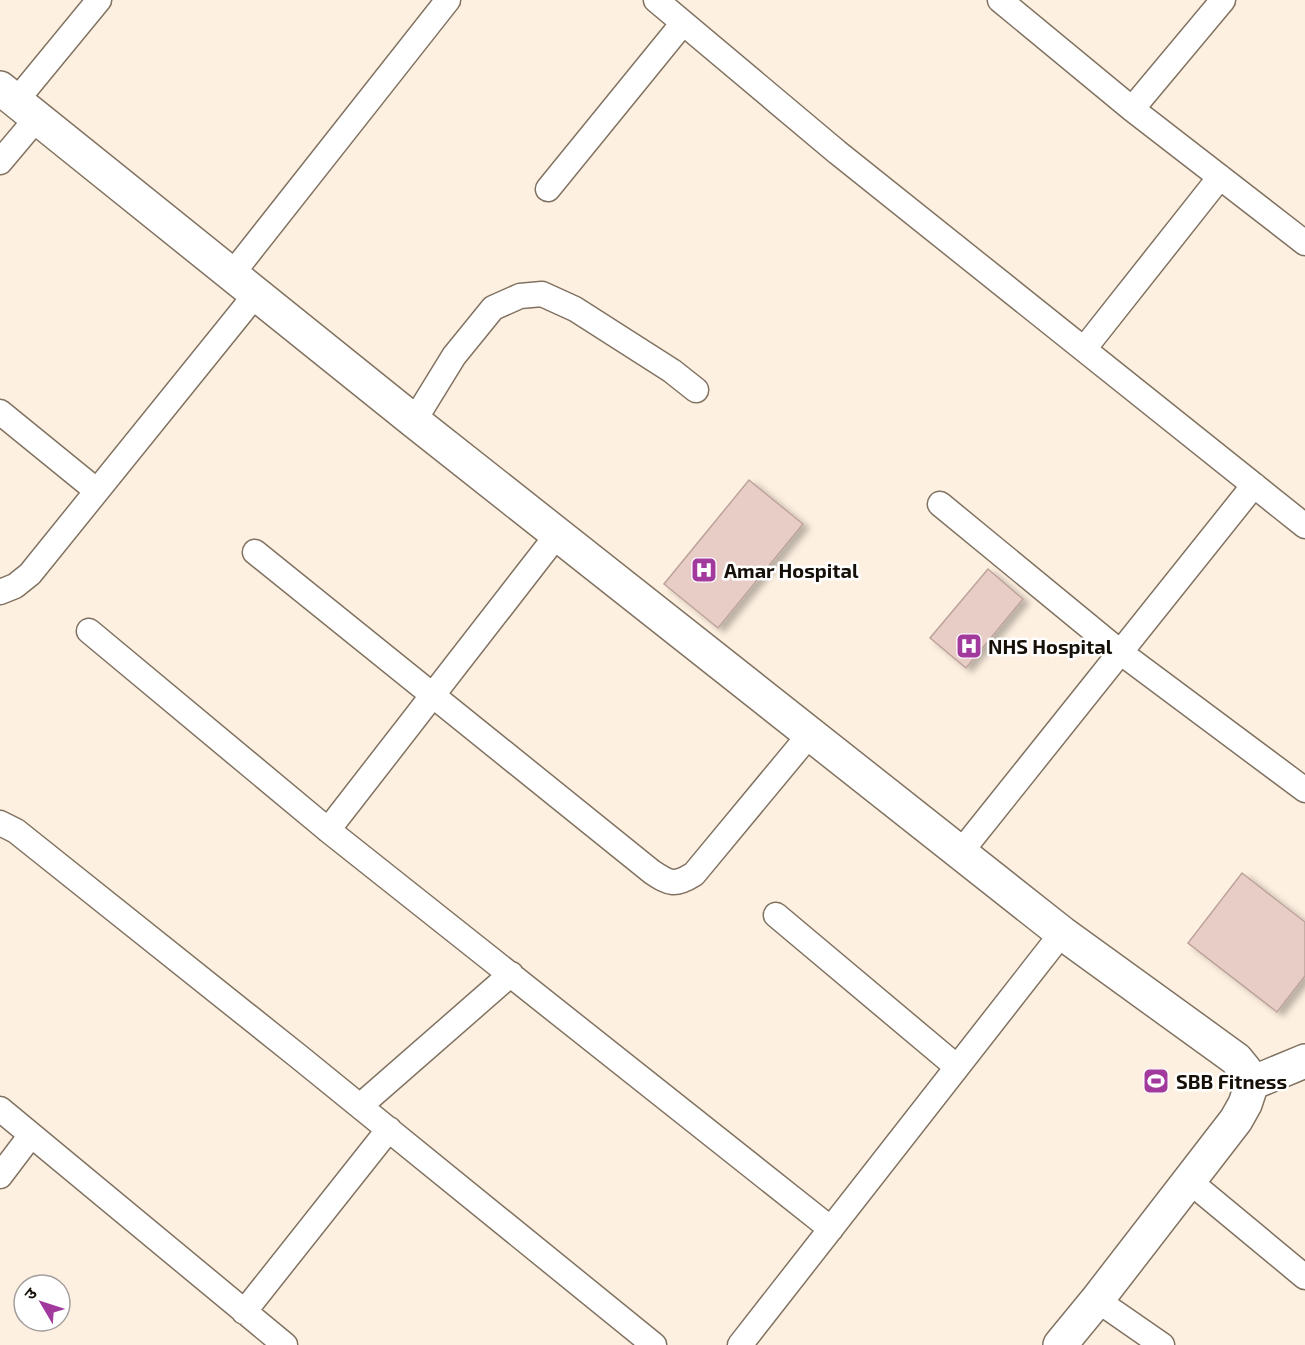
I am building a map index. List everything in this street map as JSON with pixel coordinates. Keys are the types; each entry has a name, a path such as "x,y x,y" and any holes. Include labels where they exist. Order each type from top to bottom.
{"street":[{"path":"0,162 18,102 99,0"},
{"path":"0,592 15,586 30,574 97,491 447,0"},
{"path":"656,0 837,152 1305,526"},
{"path":"1000,0 1132,109 1305,243"},
{"path":"1132,109 1222,0"},
{"path":"548,189 683,23"},
{"path":"18,102 414,421 960,853 1062,933 1236,1059 1252,1083 1245,1104 1236,1120 1060,1345"},
{"path":"1084,349 1221,177"},
{"path":"414,421 454,357 493,308 520,296 542,294 575,309 672,371 696,390"},
{"path":"0,412 97,491"},
{"path":"960,853 1254,485"},
{"path":"940,504 1120,652 1305,790"},
{"path":"328,830 557,535"},
{"path":"255,552 652,873 667,882 682,882 694,874 810,734"},
{"path":"90,631 328,830 831,1229"},
{"path":"0,823 16,831 389,1129 654,1345"},
{"path":"776,915 957,1067"},
{"path":"740,1345 1062,933"},
{"path":"360,1106 511,974"},
{"path":"1252,1083 1305,1061"},
{"path":"0,1109 285,1345"},
{"path":"244,1312 389,1129"},
{"path":"0,1176 31,1135"},
{"path":"1188,1180 1305,1277"},
{"path":"1097,1300 1162,1345"}],"building":[{"path":"749,480 803,524 718,628 664,584"},
{"path":"988,569 1023,599 966,668 930,638"},
{"path":"1242,873 1305,922 1305,976 1277,1012 1188,943"}],"place":[{"name":"Amar Hospital","path":"704,570"},
{"name":"NHS Hospital","path":"969,646"},
{"name":"SBB Fitness","path":"1156,1081"}]}
